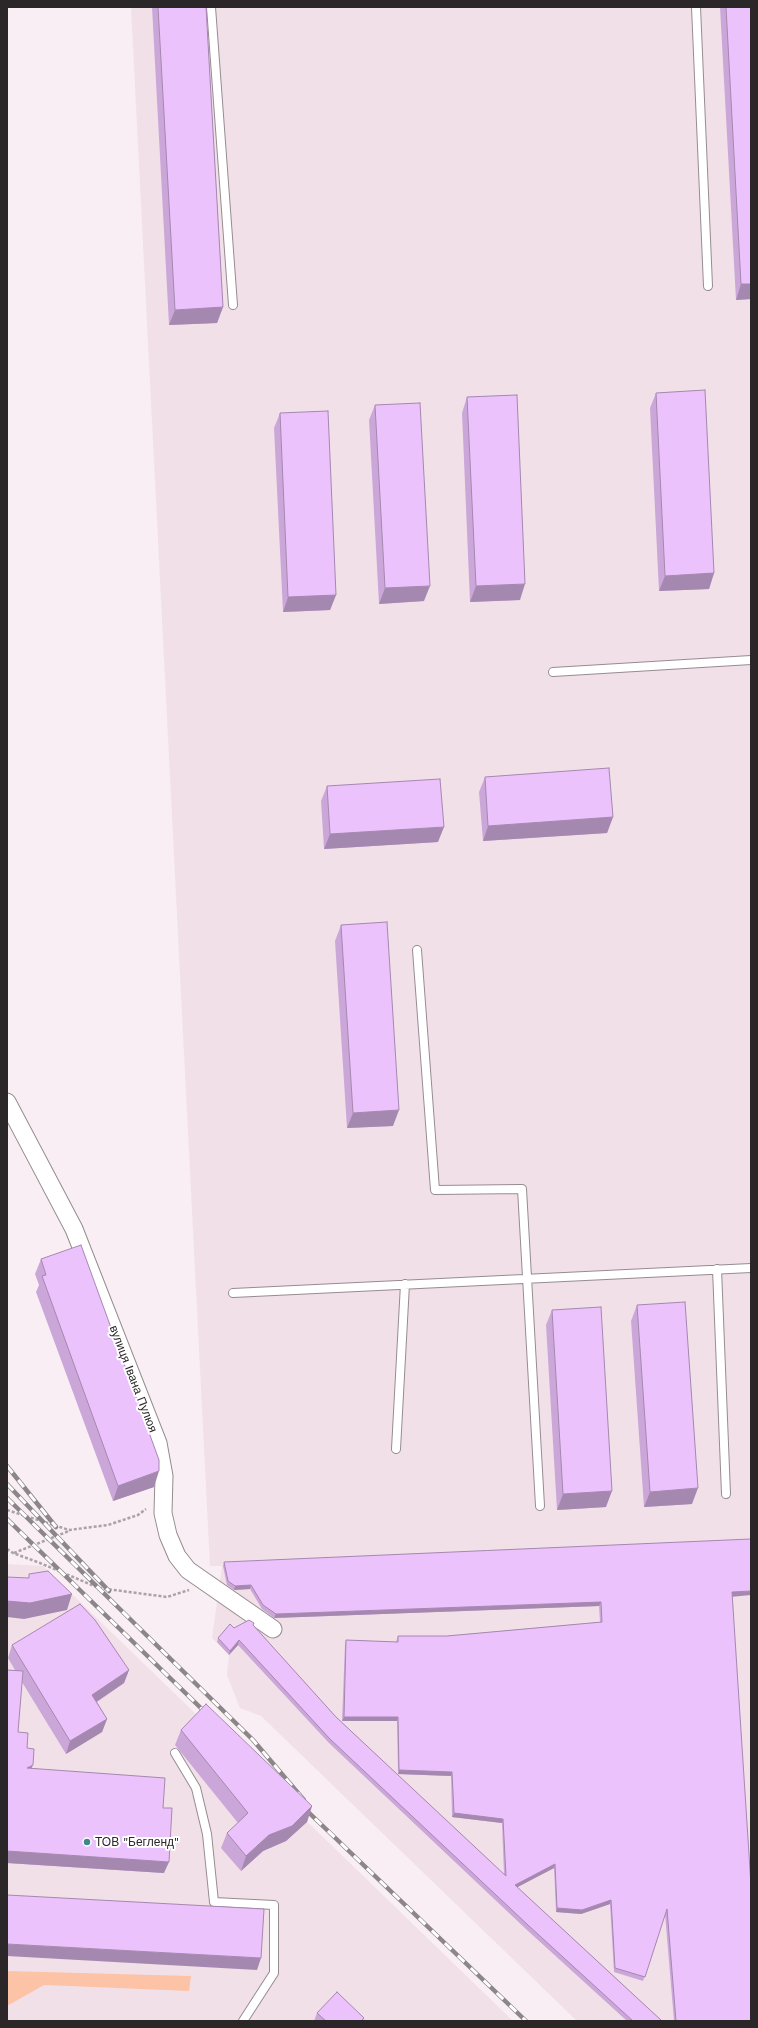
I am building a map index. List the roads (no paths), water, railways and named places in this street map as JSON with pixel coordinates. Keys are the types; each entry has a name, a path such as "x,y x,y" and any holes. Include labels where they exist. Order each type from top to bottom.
{"street":[{"name":"вулиця Івана Пулюя","path":"7,1102 74,1229 158,1443 164,1476 164,1514 168,1535 177,1556 188,1570 272,1629"}],"lane":[{"path":"211,7 233,305"},
{"path":"696,7 708,286"},
{"path":"553,672 751,660"},
{"path":"417,950 435,1190 522,1189 540,1506"},
{"path":"233,1293 751,1268"},
{"path":"717,1269 726,1494"},
{"path":"396,1449 405,1284"},
{"path":"175,1753 196,1788 207,1834 214,1902 274,1905 274,1972 243,2021"}],"railway":[{"path":"7,1466 56,1527"},
{"path":"7,1484 109,1591"},
{"path":"7,1498 253,1740 304,1800"},
{"path":"7,1519 209,1716"},
{"path":"302,1806 526,2021"}],"place":[{"name":"ТОВ \"Бегленд\"","path":"87,1842"}]}
